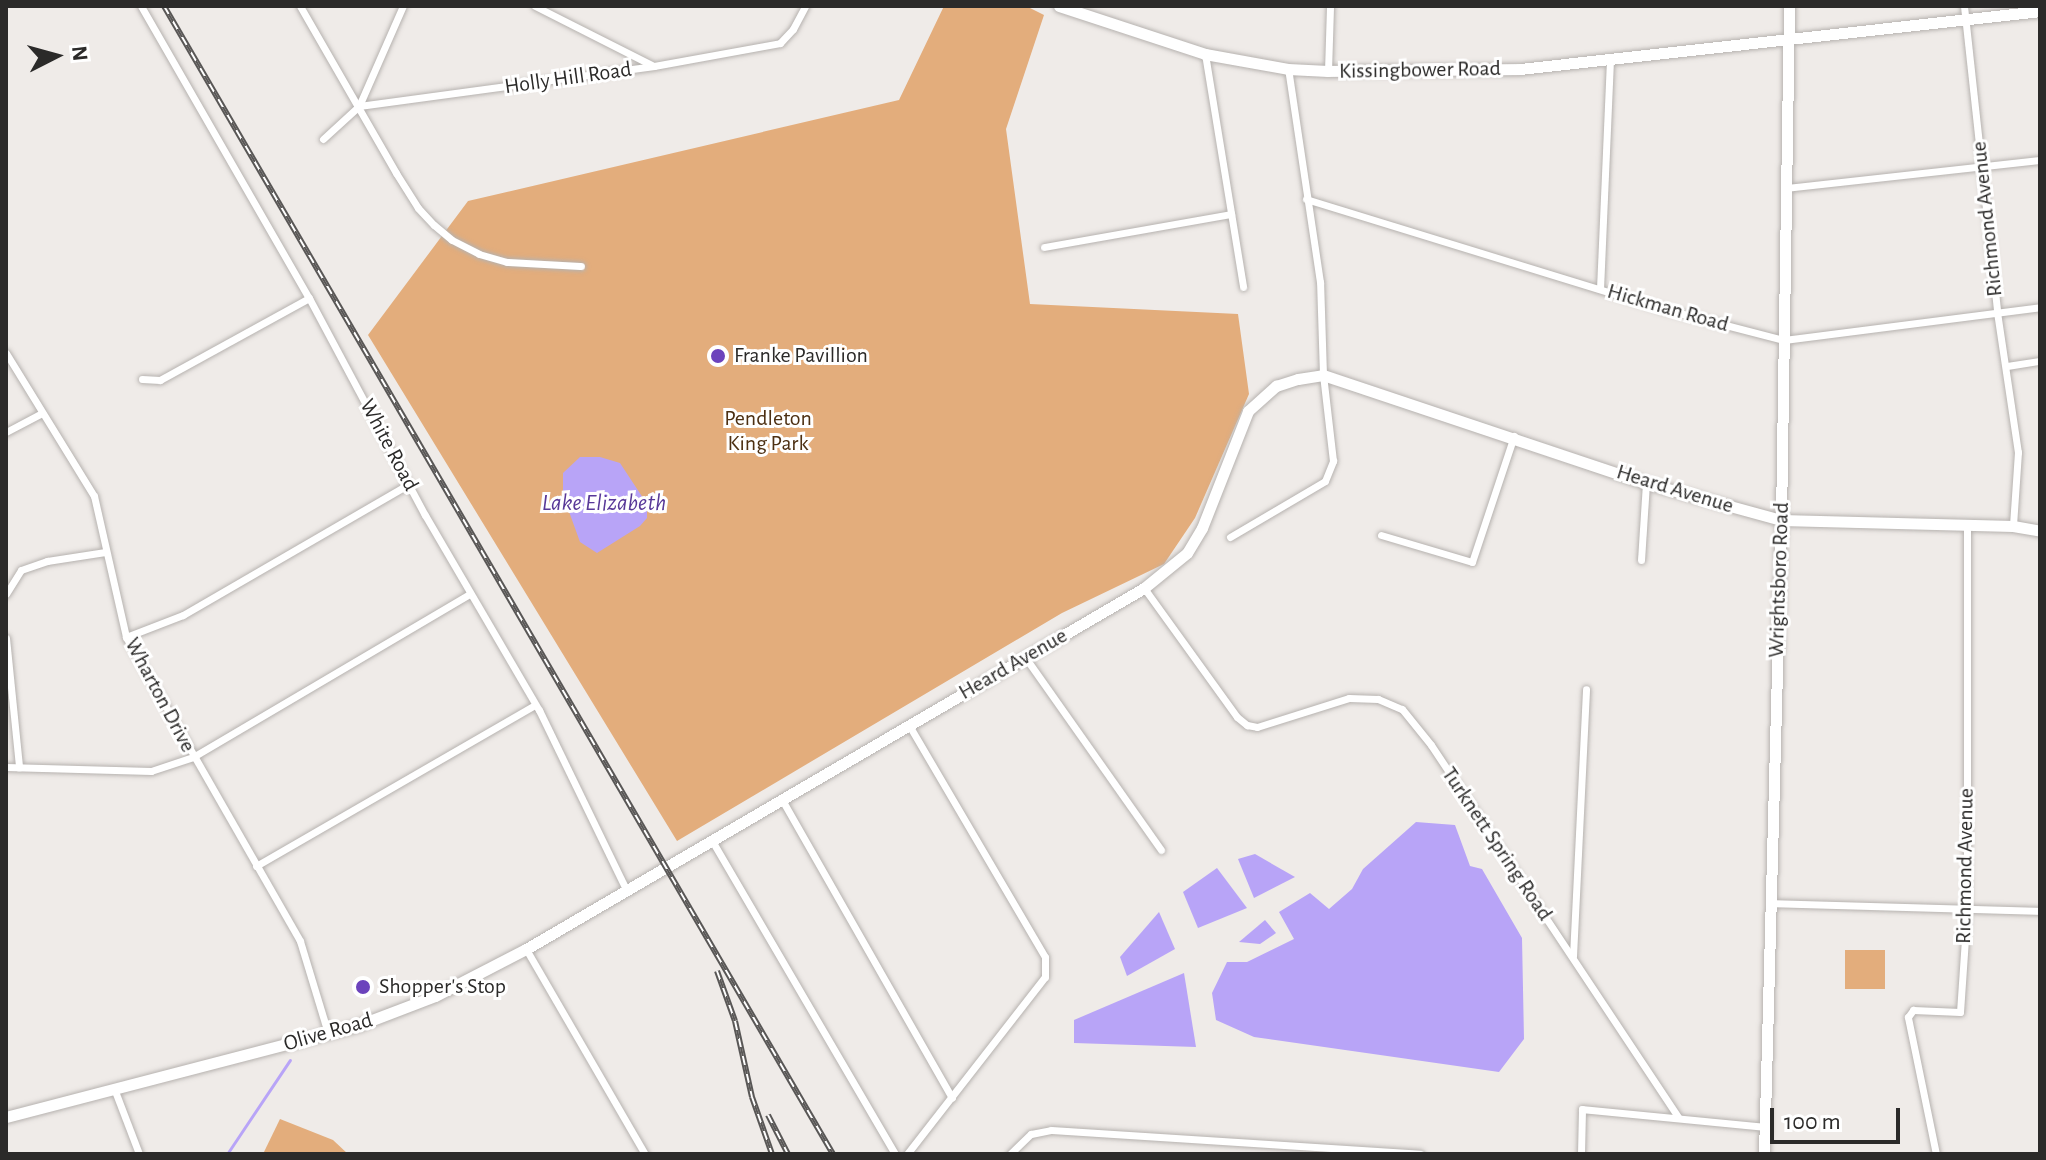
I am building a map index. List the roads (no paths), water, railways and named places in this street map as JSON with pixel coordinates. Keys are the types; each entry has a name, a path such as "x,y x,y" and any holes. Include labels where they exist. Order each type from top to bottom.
{"street":[{"name":"White Road","path":"141,6 309,298 470,594 535,705 626,889"},
{"path":"300,6 418,208 452,240 479,254 507,262 581,266"},
{"path":"323,139 359,106 403,6"},
{"path":"535,6 654,66"},
{"name":"Kissingbower Road","path":"1059,6 1205,54 1288,69 1328,71 1520,69 1788,40 1964,12 2040,11"},
{"path":"1328,71 1330,6"},
{"name":"Wrightsboro Road","path":"1764,1154 1781,520 1789,6"},
{"name":"Holly Hill Road","path":"359,106 654,66 780,43 793,29 803,7"},
{"name":"Richmond Avenue","path":"1964,12 1997,312 2018,452 2013,526"},
{"path":"1205,54 1243,287"},
{"path":"1600,289 1610,61"},
{"path":"1230,537 1325,481 1332,472 1323,375 1320,282 1288,69"},
{"path":"1786,188 2040,160"},
{"name":"Hickman Road","path":"1306,199 1600,289 1784,340 2040,307"},
{"path":"1044,247 1231,214"},
{"path":"142,379 160,380 309,298"},
{"name":"Wharton Drive","path":"6,353 94,496 126,637 300,941 328,1033"},
{"path":"2007,366 2040,361"},
{"name":"Heard Avenue","path":"626,889 1144,588 1187,553 1202,528 1248,411 1276,386 1323,375 1514,436 1646,483 1781,520 1967,524 2040,531"},
{"path":"6,432 42,413"},
{"path":"1381,535 1472,562 1514,436"},
{"path":"1641,560 1646,483"},
{"path":"126,637 183,615 409,484"},
{"name":"Richmond Avenue","path":"1936,1154 1908,1017 1913,1010 1960,1012 1967,910 1967,524"},
{"path":"6,594 21,570 47,561 105,552"},
{"name":"Turknett Spring Road","path":"1144,588 1237,717 1247,725 1257,727 1349,698 1378,699 1402,709 1431,745 1678,1117"},
{"path":"6,767 151,771 193,757 470,594"},
{"path":"6,638 19,767"},
{"path":"1025,657 1161,850"},
{"path":"1573,958 1586,689"},
{"path":"256,866 535,705"},
{"path":"907,1154 1045,977 1045,957 909,725"},
{"path":"781,798 952,1098"},
{"path":"711,839 895,1154"},
{"name":"Olive Road","path":"6,1117 328,1033 435,996 526,949 626,889"},
{"path":"1769,903 2040,911"},
{"path":"526,949 645,1154"},
{"path":"115,1091 139,1154"},
{"path":"1581,1154 1582,1109 1765,1127"},
{"path":"1010,1154 1031,1134 1051,1130 1420,1154"}],"water":[{"name":"Lake Elizabeth","path":"580,457 600,457 620,463 645,501 656,493 660,500 647,505 647,518 640,526 597,553 580,542 563,495 563,473"},
{"path":"1416,822 1455,825 1470,866 1482,869 1522,938 1524,1039 1499,1072 1254,1037 1216,1020 1212,993 1227,962 1247,962 1294,939 1279,912 1310,893 1329,909 1352,889 1363,869"},
{"path":"1255,854 1295,877 1254,898 1238,859"},
{"path":"1217,868 1247,908 1198,928 1183,892"},
{"path":"1159,912 1175,949 1127,976 1120,957"},
{"path":"1265,920 1276,933 1260,944 1239,942"},
{"path":"1184,973 1196,1047 1074,1043 1074,1020"}],"waterway":[{"path":"227,1154 290,1060"}],"railway":[{"path":"164,6 833,1154"},
{"path":"717,971 735,1021 752,1097 772,1154"},
{"path":"768,1115 788,1154"}],"place":[{"name":"Franke Pavillion","path":"718,356"},
{"name":"Shopper's Stop","path":"363,987"}],"park label":[{"name":"Pendleton King Park","path":"768,430"}]}
